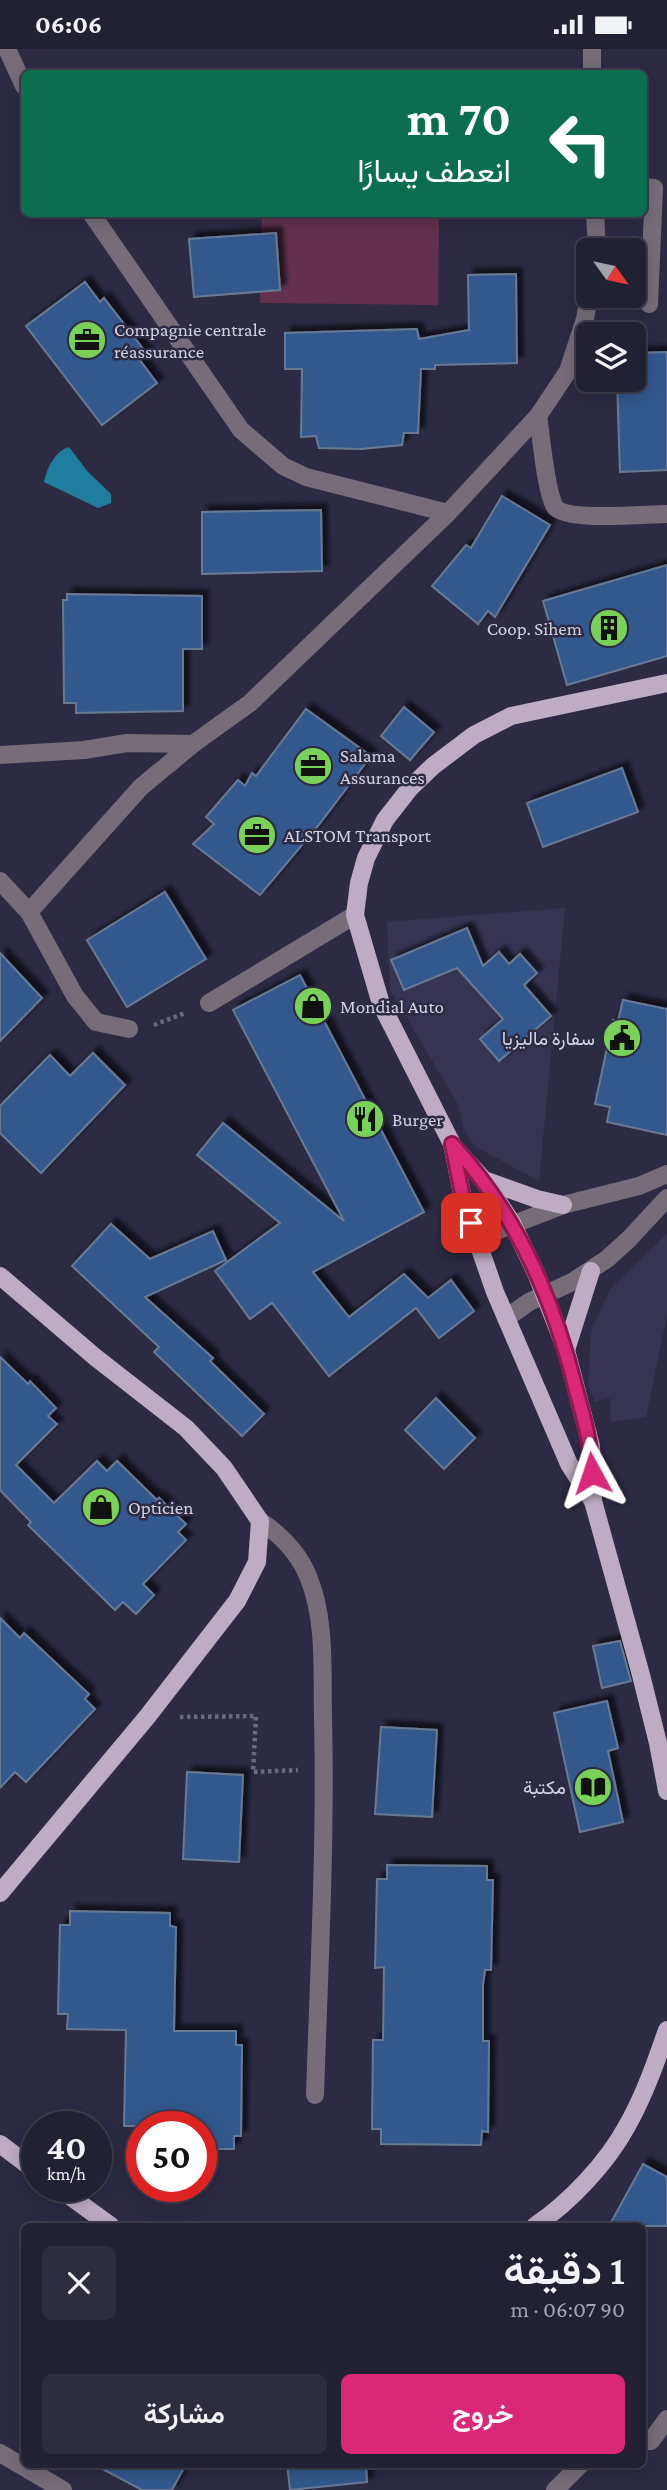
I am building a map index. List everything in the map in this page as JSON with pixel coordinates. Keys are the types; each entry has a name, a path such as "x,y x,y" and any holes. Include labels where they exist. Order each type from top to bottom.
{"main road":[{"path":"667,683 511,716 474,735 433,766 385,820 366,857 355,915 380,1003 452,1144 484,1180 512,1223 566,1350 591,1446 593,1501 641,1675 667,1791"},
{"path":"452,1144 464,1203 491,1281 569,1464 593,1501"},
{"path":"484,1180 537,1199 563,1205"},
{"path":"566,1350 591,1271"},
{"path":"0,1276 95,1357 186,1428 224,1468 260,1521 257,1563 237,1601 147,1717 0,1893"},
{"path":"540,2223 589,2179 627,2126 667,2030"},
{"path":"0,2144 21,2160"},
{"path":"78,2202 107,2223"}],"street":[{"path":"7,49 21,79"},
{"path":"592,49 592,70"},
{"path":"647,187 654,188 649,304"},
{"path":"94,217 241,430 266,453 283,466 306,477 448,513"},
{"path":"595,217 596,238"},
{"path":"29,912 141,786 250,703 448,513 538,416 568,371 587,308"},
{"path":"538,416 545,466 554,505 560,512 579,516 667,514"},
{"path":"0,755 84,750 127,743 193,744"},
{"path":"0,881 29,912 75,996 96,1022 129,1029"},
{"path":"209,1003 355,915"},
{"path":"478,1238 563,1205 614,1193 667,1174"},
{"path":"506,1318 544,1294 591,1271 629,1239 667,1198"},
{"path":"260,1521 290,1546 308,1574 317,1609 322,1654 325,1769 315,2095"},
{"path":"646,2441 652,2441 667,2419"},
{"path":"0,2453 21,2465"},
{"path":"26,2468 63,2490"},
{"path":"555,2490 577,2468"}],"path":[{"path":"129,1029 158,1024 209,1003"},
{"path":"147,1717 256,1716 253,1772 325,1769"}],"shaded area":[{"path":"262,217 439,217 438,305 260,303"},
{"path":"565,908 539,1181 476,1147 464,1131 458,1104 390,990 387,922"},
{"path":"667,1234 667,1314 646,1417 611,1422 610,1398 595,1402 588,1385 591,1332 610,1289"}],"water":[{"path":"69,447 88,472 111,494 111,503 98,508 44,482 52,461"}],"building":[{"path":"276,233 280,290 194,297 189,239"},
{"path":"516,274 517,363 435,365 435,369 421,369 418,433 404,433 402,445 361,449 319,448 316,436 301,437 302,369 285,369 285,333 417,329 419,339 469,330 468,275"},
{"name":"Compagnie centrale réassurance","path":"85,282 100,302 104,298 147,354 139,359 157,383 102,425 26,326"},
{"path":"667,352 667,470 620,472 617,392 646,392 646,353"},
{"path":"502,496 550,525 495,617 488,611 478,624 432,586 466,545 471,548"},
{"path":"321,510 322,571 202,574 202,512"},
{"name":"Coop. Sihem","path":"667,565 667,656 567,685 543,601"},
{"path":"67,594 202,596 202,649 183,649 183,711 76,713 76,703 64,703 63,600 67,600"},
{"path":"404,707 434,732 410,760 381,736"},
{"path":"306,709 371,756 318,826 260,895 193,844 214,824 206,817 238,780 245,786 252,773 256,776"},
{"path":"622,768 638,812 543,847 527,803"},
{"path":"165,892 206,959 127,1007 87,940"},
{"path":"467,928 483,966 499,952 509,964 520,954 537,973 524,985 551,1016 499,1061 480,1039 503,1019 457,968 404,990 391,960"},
{"path":"0,953 42,998 0,1041"},
{"path":"300,975 424,1212 313,1272 349,1317 404,1274 428,1298 451,1280 474,1311 439,1338 416,1308 329,1376 272,1303 250,1319 215,1271 280,1223 197,1155 223,1123 344,1221 233,1010"},
{"path":"623,1000 667,1009 667,1135 607,1122 610,1107 595,1104 613,1020 618,1021"},
{"path":"93,1053 125,1085 41,1173 0,1133 0,1106 50,1055 70,1076"},
{"path":"111,1224 150,1259 213,1231 226,1260 145,1297 213,1358 210,1361 264,1414 242,1436 154,1352 159,1347 72,1266"},
{"path":"0,1357 28,1384 30,1381 56,1408 48,1416 57,1424 16,1465 54,1503 97,1461 107,1471 117,1461 186,1524 178,1532 186,1540 143,1584 154,1595 136,1614 123,1602 115,1610 28,1525 31,1522 0,1490"},
{"path":"436,1398 475,1438 444,1469 405,1430"},
{"path":"0,1618 20,1638 24,1633 89,1694 85,1699 95,1709 26,1782 15,1772 0,1788"},
{"path":"620,1641 631,1681 602,1688 593,1646"},
{"name":"مكتبة","path":"607,1701 618,1748 608,1751 623,1822 580,1832 554,1713"},
{"path":"381,1727 437,1730 432,1817 375,1814"},
{"path":"187,1772 243,1775 239,1862 183,1859"},
{"path":"387,1865 487,1866 487,1880 493,1880 491,1970 485,1970 483,1984 483,2041 489,2041 488,2132 482,2131 481,2145 381,2144 381,2129 372,2129 373,2040 383,2040 384,1967 375,1968 377,1879 387,1879"},
{"path":"70,1911 170,1913 170,1926 176,1927 174,2031 236,2031 236,2045 242,2045 241,2136 234,2136 234,2149 217,2149 217,2111 126,2111 124,2126 126,2030 67,2029 68,2014 58,2014 60,1925 70,1925"},
{"path":"643,2164 667,2177 667,2226 611,2223"},
{"path":"101,2468 184,2468 172,2490 142,2490"},
{"path":"287,2468 366,2468 367,2482 290,2490"}],"place":[{"name":"Compagnie centrale réassurance","path":"87,340"},
{"name":"Coop. Sihem","path":"609,628"},
{"name":"Salama Assurances","path":"313,766"},
{"name":"ALSTOM Transport","path":"257,835"},
{"name":"Mondial Auto","path":"313,1006"},
{"name":"سفارة ماليزيا","path":"622,1038"},
{"name":"Burger","path":"365,1119"},
{"name":"Opticien","path":"101,1507"},
{"name":"مكتبة","path":"593,1787"}],"route":[{"path":"471,1223 464,1203 452,1144 494,1194 512,1223 536,1273 566,1350 591,1446 592,1473"}]}
